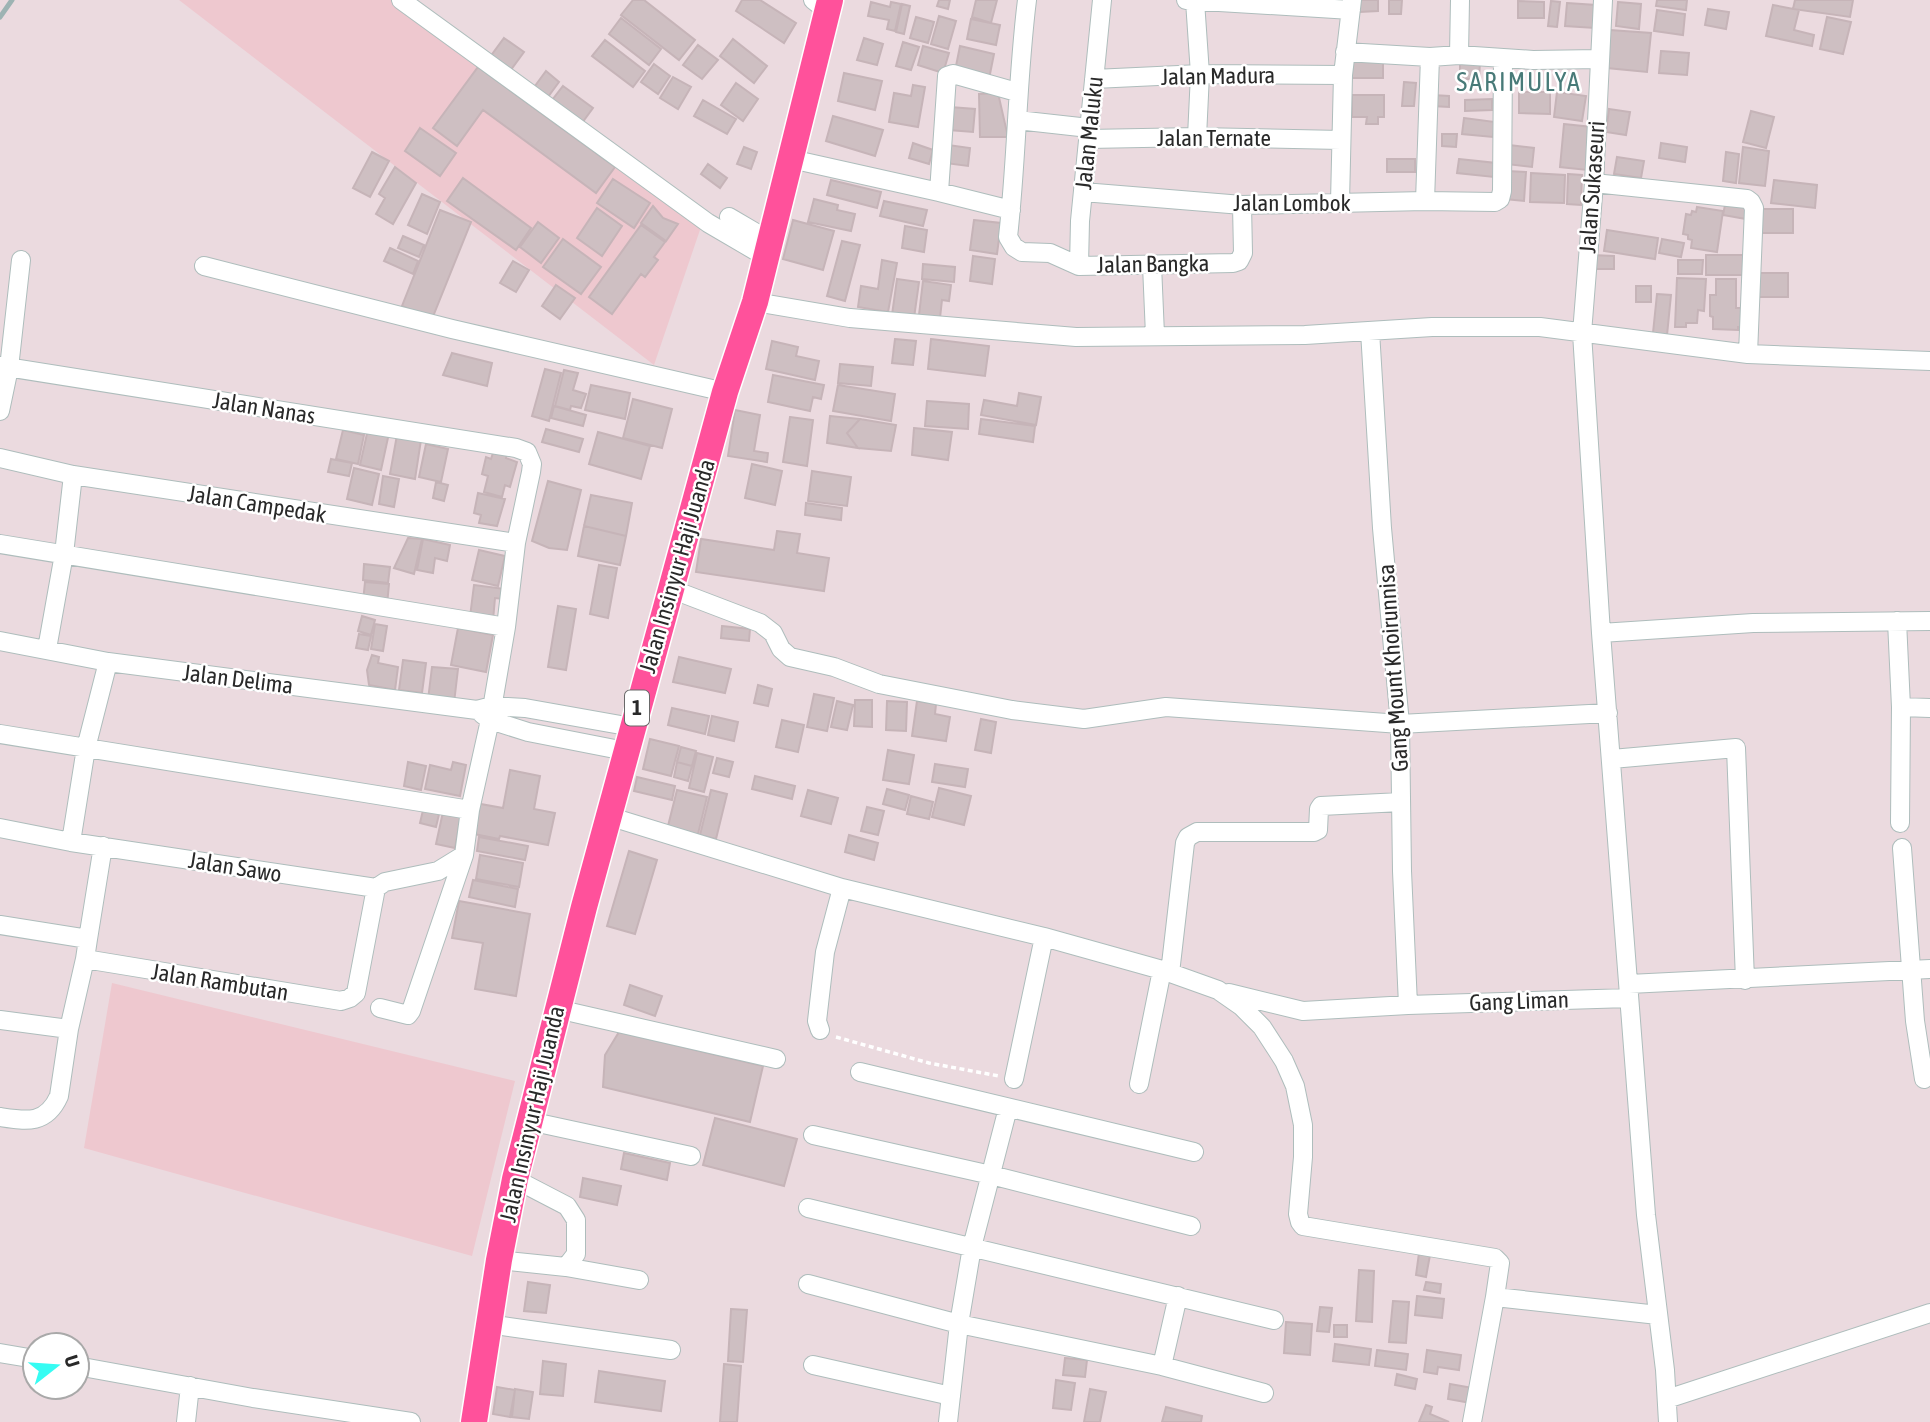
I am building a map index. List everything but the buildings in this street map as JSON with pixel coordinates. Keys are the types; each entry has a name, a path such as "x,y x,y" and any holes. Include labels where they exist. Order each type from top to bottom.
{"highway":[{"name":"Jalan Insinyur Haji Juanda","path":"474,1422 499,1260 529,1121 608,816 724,392 755,302 791,159 823,4"}],"street":[{"path":"401,0 708,223 768,249"},
{"path":"791,159 1011,210 1016,158 1017,92 1027,0"},
{"name":"Jalan Maluku","path":"1079,266 1083,192 1102,0"},
{"path":"1186,0 1351,5 1343,75 1340,202"},
{"path":"1459,55 1460,0"},
{"name":"Jalan Sukaseuri","path":"1603,0 1594,183 1582,333 1601,633 1649,1245 1668,1422"},
{"path":"1195,1 1200,74 1197,137"},
{"path":"1345,52 1430,57 1459,55 1503,59 1599,59"},
{"path":"1425,201 1430,57"},
{"name":"Jalan Lombok","path":"1083,192 1242,205 1425,201 1487,203 1500,199 1503,59"},
{"path":"939,192 947,76 953,74 1017,92"},
{"name":"Jalan Madura","path":"1094,79 1200,74 1343,75"},
{"name":"Jalan Ternate","path":"1017,120 1089,134 1340,140"},
{"path":"1594,183 1747,199 1751,202 1754,208 1748,354"},
{"name":"Jalan Bangka","path":"1011,210 1008,237 1014,247 1022,252 1050,253 1079,266 1152,265 1239,261 1243,253 1242,205"},
{"path":"729,217 768,249"},
{"path":"0,411 21,260"},
{"path":"1152,265 1154,335"},
{"path":"204,266 452,329 724,392"},
{"path":"755,302 850,318 1076,337 1259,336 1496,326 1540,327 1748,354 1930,361"},
{"name":"Gang Mount Khoirunnisa","path":"1370,331 1382,528 1400,724 1402,871 1408,1005"},
{"name":"Jalan Nanas","path":"4,367 503,445 527,452 532,464 516,544"},
{"name":"Jalan Campedak","path":"0,458 74,475 516,544"},
{"path":"47,649 64,554 74,475"},
{"path":"0,544 506,627"},
{"path":"380,1009 403,1015 408,1015 411,1011 464,855 486,712 506,627 516,544"},
{"path":"671,589 760,623 773,633 781,649 790,657 834,667 879,684 972,704 1084,719 1166,707 1400,724 1608,713"},
{"path":"1897,621 1901,707 1900,823"},
{"path":"1601,633 1753,623 1930,621"},
{"name":"Jalan Delima","path":"0,641 108,662 486,712 525,708 629,739"},
{"path":"71,842 86,748 108,662"},
{"path":"1901,707 1930,708"},
{"name":"Jalan Delima","path":"486,712 528,732 629,739"},
{"path":"0,734 470,810"},
{"path":"1612,759 1737,748 1745,980"},
{"path":"1139,1084 1166,972 1185,843 1192,834 1314,832 1318,830 1321,806 1401,802"},
{"path":"608,816 842,888 1044,937 1217,989 1241,1006 1262,1027 1284,1061 1295,1086 1303,1125 1298,1214 1303,1226 1495,1258 1500,1263 1472,1422"},
{"name":"Jalan Sawo","path":"0,828 71,842 376,888 385,882 438,871 464,855"},
{"path":"0,1117 23,1120 42,1117 54,1107 59,1096 103,846"},
{"path":"1902,848 1921,970 1915,1021 1924,1079"},
{"name":"Jalan Rambutan","path":"85,959 341,1001 356,993 376,888"},
{"path":"820,1030 817,1021 825,952 842,888"},
{"path":"0,925 88,939"},
{"path":"1014,1079 1044,937"},
{"name":"Gang Liman","path":"1217,989 1303,1011 1921,970"},
{"path":"557,1009 776,1059"},
{"path":"0,1020 69,1029"},
{"path":"860,1072 1195,1152"},
{"path":"948,1422 959,1324 972,1247 1008,1108"},
{"path":"529,1121 691,1156"},
{"path":"813,1135 991,1175 1191,1226"},
{"path":"515,1179 567,1206 576,1220 576,1254 566,1267"},
{"path":"808,1208 1274,1320"},
{"path":"499,1260 566,1267 639,1280"},
{"path":"808,1284 959,1324 1163,1366 1264,1393"},
{"path":"1163,1366 1178,1296"},
{"path":"1494,1297 1658,1315"},
{"path":"1667,1399 1930,1313"},
{"path":"488,1324 670,1350"},
{"path":"0,1353 21,1357"},
{"path":"813,1365 950,1399"},
{"path":"91,1369 411,1422"},
{"path":"186,1422 190,1387"},
{"path":"936,1422 942,1408 950,1399"}],"path":[{"path":"820,1030 929,1063 1014,1079"}],"shaded area":[{"path":"179,0 392,0 702,224 654,365"},
{"path":"112,983 515,1081 472,1256 84,1148"}],"railway":[{"path":"0,17 12,0"}],"district":[{"name":"SARIMULYA","path":"1519,82"}]}
